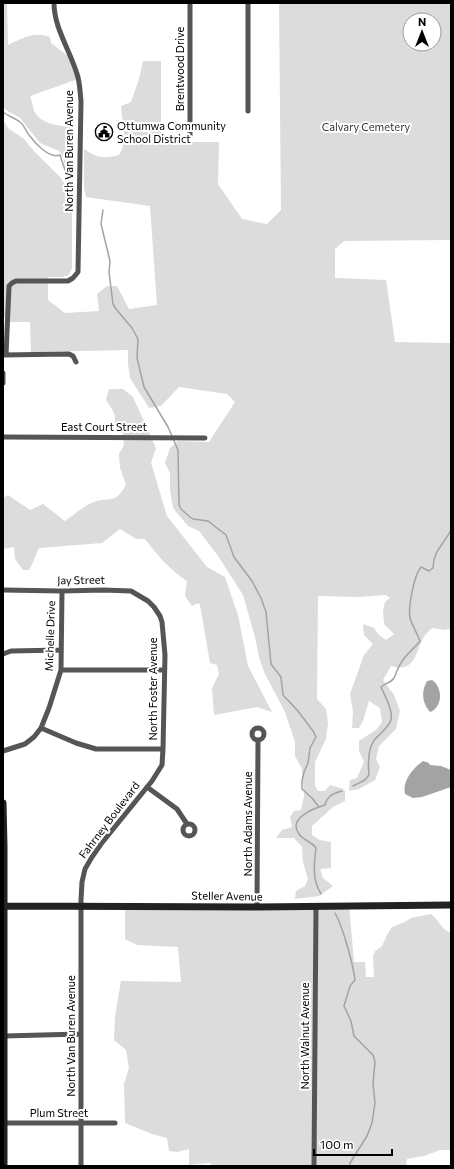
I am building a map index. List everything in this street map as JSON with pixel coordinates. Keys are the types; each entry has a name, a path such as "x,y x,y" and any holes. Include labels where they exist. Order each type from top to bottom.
{"street":[{"name":"North Van Buren Avenue","path":"5,355 9,286 16,282 63,281 73,278 78,272 81,101 78,74 58,25 54,12 54,3"},
{"name":"Brentwood Drive","path":"190,3 190,135"},
{"path":"248,3 248,111"},
{"path":"5,355 69,354 73,356 76,362"},
{"path":"3,372 3,383"},
{"name":"East Court Street","path":"3,437 205,438"},
{"name":"Jay Street","path":"3,590 126,590 139,595 154,607"},
{"name":"Michelle Drive","path":"3,751 25,744 34,737 41,728 49,708 61,670 62,591"},
{"name":"North Foster Avenue","path":"154,607 160,616 163,628 163,749"},
{"path":"3,654 16,650 61,650"},
{"path":"61,670 164,670"},
{"path":"41,728 76,743 96,749 163,749"},
{"name":"North Adams Avenue","path":"258,740 258,907"},
{"name":"Fahrney Boulevard","path":"81,906 82,882 85,869 101,844 147,787 162,765 163,749"},
{"path":"147,787 177,809 187,824"},
{"path":"3,803 4,1166"},
{"name":"Steller Avenue","path":"4,906 316,907 451,905"},
{"name":"North Van Buren Avenue","path":"81,906 81,1166"},
{"name":"North Walnut Avenue","path":"314,1166 316,907"},
{"path":"3,1036 81,1034"},
{"name":"Plum Street","path":"3,1123 115,1123"}],"green space":[{"path":"3,3 7,3 8,45 28,36 44,35 50,37 51,43 72,59 78,79 30,96 35,112 43,121 72,127 72,170 65,165 63,157 59,151 40,143 20,118 6,110 3,106"},
{"name":"Calvary Cemetery","path":"279,3 451,3 451,240 344,241 335,249 335,278 386,280 395,342 451,343 451,628 446,630 432,628 422,640 411,663 400,667 391,666 383,680 394,695 400,711 396,729 379,746 376,759 380,767 375,780 359,789 349,791 350,780 357,778 364,762 359,751 359,741 377,729 382,722 380,708 369,701 363,721 359,728 352,728 353,712 350,694 364,655 373,644 364,635 363,624 374,628 378,634 386,640 394,634 384,624 383,611 385,602 390,598 386,595 359,597 318,596 317,699 326,709 328,723 326,739 315,762 315,786 318,791 325,791 330,785 341,788 345,791 345,801 333,807 312,826 312,835 320,840 331,842 331,868 320,869 323,878 333,886 319,896 295,899 296,891 305,886 308,879 303,862 302,847 294,838 276,838 282,830 292,827 290,817 294,811 301,810 304,796 302,769 295,756 295,742 285,712 264,672 243,595 218,556 199,531 188,526 173,508 170,490 170,473 165,463 170,448 178,441 209,442 235,402 227,394 179,387 161,406 149,408 130,378 128,350 31,352 30,322 10,322 10,317 3,317 3,120 9,129 23,138 61,178 70,194 72,202 72,268 69,275 62,277 48,277 48,300 65,313 99,311 97,294 107,286 117,286 129,309 157,305 150,206 86,197 84,188 84,149 100,157 108,157 119,155 122,149 124,143 124,131 121,106 131,102 139,79 143,61 161,61 161,142 219,142 218,184 242,219 267,224 281,210"},
{"path":"109,389 123,389 133,397 156,448 151,463 167,516 207,567 225,577 238,615 248,666 272,712 257,707 214,715 212,688 219,674 217,665 210,663 200,605 198,603 192,606 185,596 187,581 164,562 145,539 136,539 120,529 102,543 39,548 29,570 23,570 15,559 14,547 3,549 3,498 8,495 30,510 43,504 65,521 82,508 94,502 115,498 126,485 120,468 119,454 124,445 123,433 112,429 115,417 106,400"},
{"path":"349,905 354,962 365,962 366,977 374,977 373,956 375,951 382,946 392,927 411,918 431,914 445,929 451,933 451,1150 440,1150 424,1156 407,1159 406,1166 215,1166 209,1163 189,1165 189,1149 177,1152 169,1151 167,1138 152,1134 125,1123 124,1084 129,1068 126,1050 114,1040 115,1016 121,981 181,982 178,947 137,945 125,939 125,906"}],"shaded area":[{"path":"432,680 438,687 440,697 437,706 430,712 425,705 423,693 427,681"},
{"path":"423,761 429,763 430,765 441,766 451,770 451,787 422,797 413,798 405,794 405,784 412,771"}],"waterway":[{"path":"3,112 21,123 43,150 51,155 60,155 66,173 67,187 71,192 74,201"},
{"path":"103,210 101,224 110,261 109,272 113,304 132,328 138,339 137,358 144,387 168,427 178,450 179,505 181,509 193,519 208,521 226,535 234,557 252,581 261,598 266,612 271,664 281,677 283,695 298,711 316,737 310,748 308,763 302,781 302,789 319,807"},
{"path":"353,786 365,780 369,775 371,747 375,739 386,728 391,720 390,708 381,687 393,680 402,660 420,641 410,618 412,591 418,571 421,567 429,571 433,568 433,562 437,552 451,530"},
{"path":"321,894 315,877 314,865 316,848 299,834 296,828 297,823 299,819 309,811 325,805 327,799 331,795 342,791"},
{"path":"335,913 347,946 355,980 350,986 344,1006 351,1021 354,1036 373,1055 375,1062 373,1084 375,1103 372,1123 367,1136 350,1163 350,1166"}],"place":[{"name":"Ottumwa Community School District","path":"104,132"}]}
